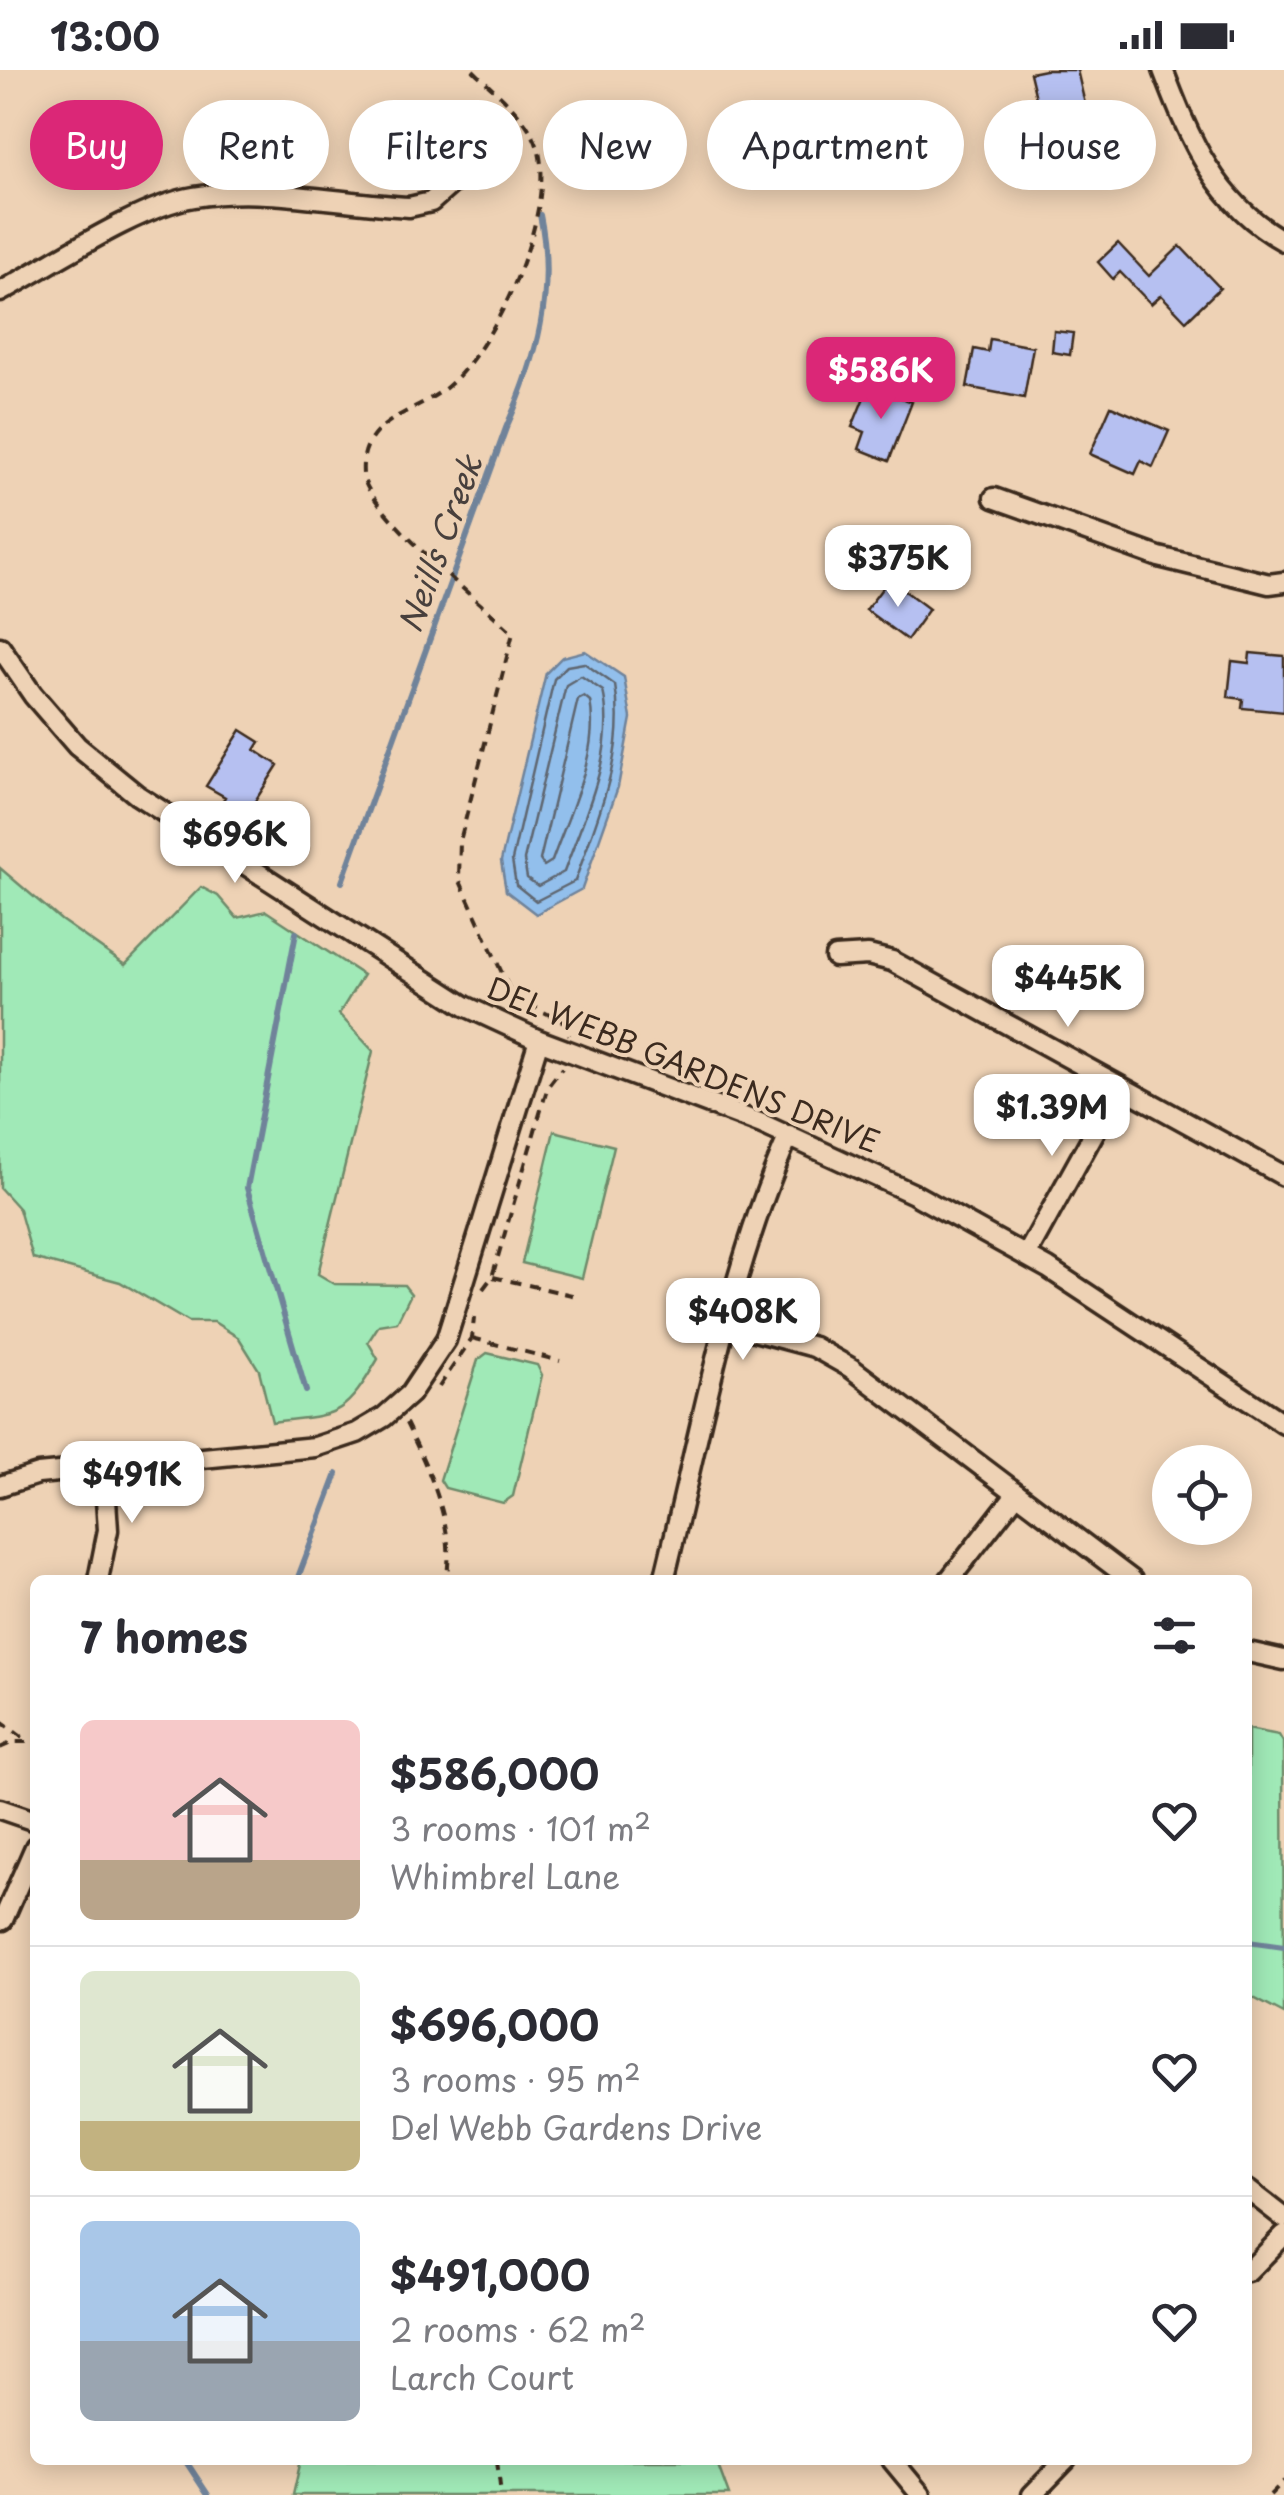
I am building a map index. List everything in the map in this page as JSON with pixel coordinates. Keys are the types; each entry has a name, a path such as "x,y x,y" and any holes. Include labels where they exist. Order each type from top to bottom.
{"street":[{"path":"1163,70 1191,145 1222,188 1284,241"},
{"path":"0,292 135,219 190,198 246,193 409,207 431,202 445,190"},
{"path":"994,498 1158,558 1269,584 1284,582"},
{"name":"DEL WEBB GARDENS DRIVE","path":"0,647 77,746 137,795 464,1006 540,1040 789,1136 914,1194 1026,1256 1284,1424"},
{"path":"835,957 868,955 892,961 1284,1176"},
{"path":"0,1486 38,1474 315,1447 358,1432 410,1394 446,1340 540,1040"},
{"path":"1026,1256 1120,1086"},
{"path":"665,1575 758,1206 789,1136"},
{"path":"728,1324 814,1347 851,1368 1125,1575"},
{"path":"99,1575 108,1530 104,1469"},
{"path":"953,1575 1017,1492"},
{"path":"1252,1653 1284,1660"},
{"path":"0,1809 30,1819"},
{"path":"3,1920 30,1858"},
{"path":"1252,2193 1284,2218"},
{"path":"1252,2268 1284,2235"},
{"path":"896,2465 922,2495"},
{"path":"1032,2495 1061,2465"}],"path":[{"path":"473,70 534,137 541,172 532,230 507,298 462,372 446,388 380,426 371,441 362,474 376,505 513,633 460,841 459,879 513,997 566,1023 568,1036"},
{"path":"484,1287 492,1277 548,1086 562,1072 562,1065"},
{"path":"492,1277 576,1296"},
{"path":"434,1392 472,1338 473,1322"},
{"path":"472,1338 560,1361"},
{"path":"415,1412 405,1421 436,1493 448,1554 446,1575"},
{"path":"0,1720 30,1741"},
{"path":"0,1748 26,1740"},
{"path":"497,2465 500,2495"},
{"path":"1270,2495 1284,2481"}],"green space":[{"path":"0,868 61,920 125,965 201,887 218,896 237,918 266,911 363,975 339,1014 373,1051 318,1274 335,1284 404,1285 411,1294 397,1322 379,1325 368,1342 378,1359 356,1393 337,1410 272,1422 259,1370 239,1338 214,1322 188,1322 120,1282 33,1258 19,1209 0,1188"},
{"path":"554,1131 614,1146 582,1278 522,1263"},
{"path":"487,1353 537,1365 542,1375 513,1496 503,1503 445,1488 440,1480 478,1360"},
{"path":"1252,1730 1279,1735 1283,1742 1284,2014 1252,1997"},
{"path":"300,2465 718,2465 729,2495 293,2495"}],"water":[{"path":"585,651 624,677 631,718 618,787 582,889 536,914 506,891 501,861 546,673 562,657"}],"building":[{"path":"1077,70 1084,100 1037,100 1030,73"},
{"path":"1118,243 1149,276 1180,246 1220,288 1186,321 1161,295 1151,304 1120,272 1113,279 1098,262"},
{"path":"1054,331 1073,333 1070,355 1052,352"},
{"path":"990,339 1033,347 1024,398 967,387 974,349 988,352"},
{"path":"869,385 912,402 889,461 859,449 865,432 852,427"},
{"path":"1111,406 1169,431 1153,467 1141,461 1135,474 1090,454"},
{"path":"889,579 929,609 907,640 866,610"},
{"path":"1250,653 1284,656 1284,712 1242,708 1243,699 1228,697 1232,661 1249,663"},
{"path":"241,730 260,742 255,750 278,765 243,820 220,805 225,797 206,786"}],"waterway":[{"name":"Neills Creek","path":"342,882 535,350 546,271 540,215"},
{"name":"Neills Creek","path":"296,933 247,1188 306,1391"},
{"name":"Neills Creek","path":"299,1575 337,1474"},
{"path":"1252,1943 1284,1947"},
{"name":"Neills Creek","path":"188,2465 208,2495"}]}
